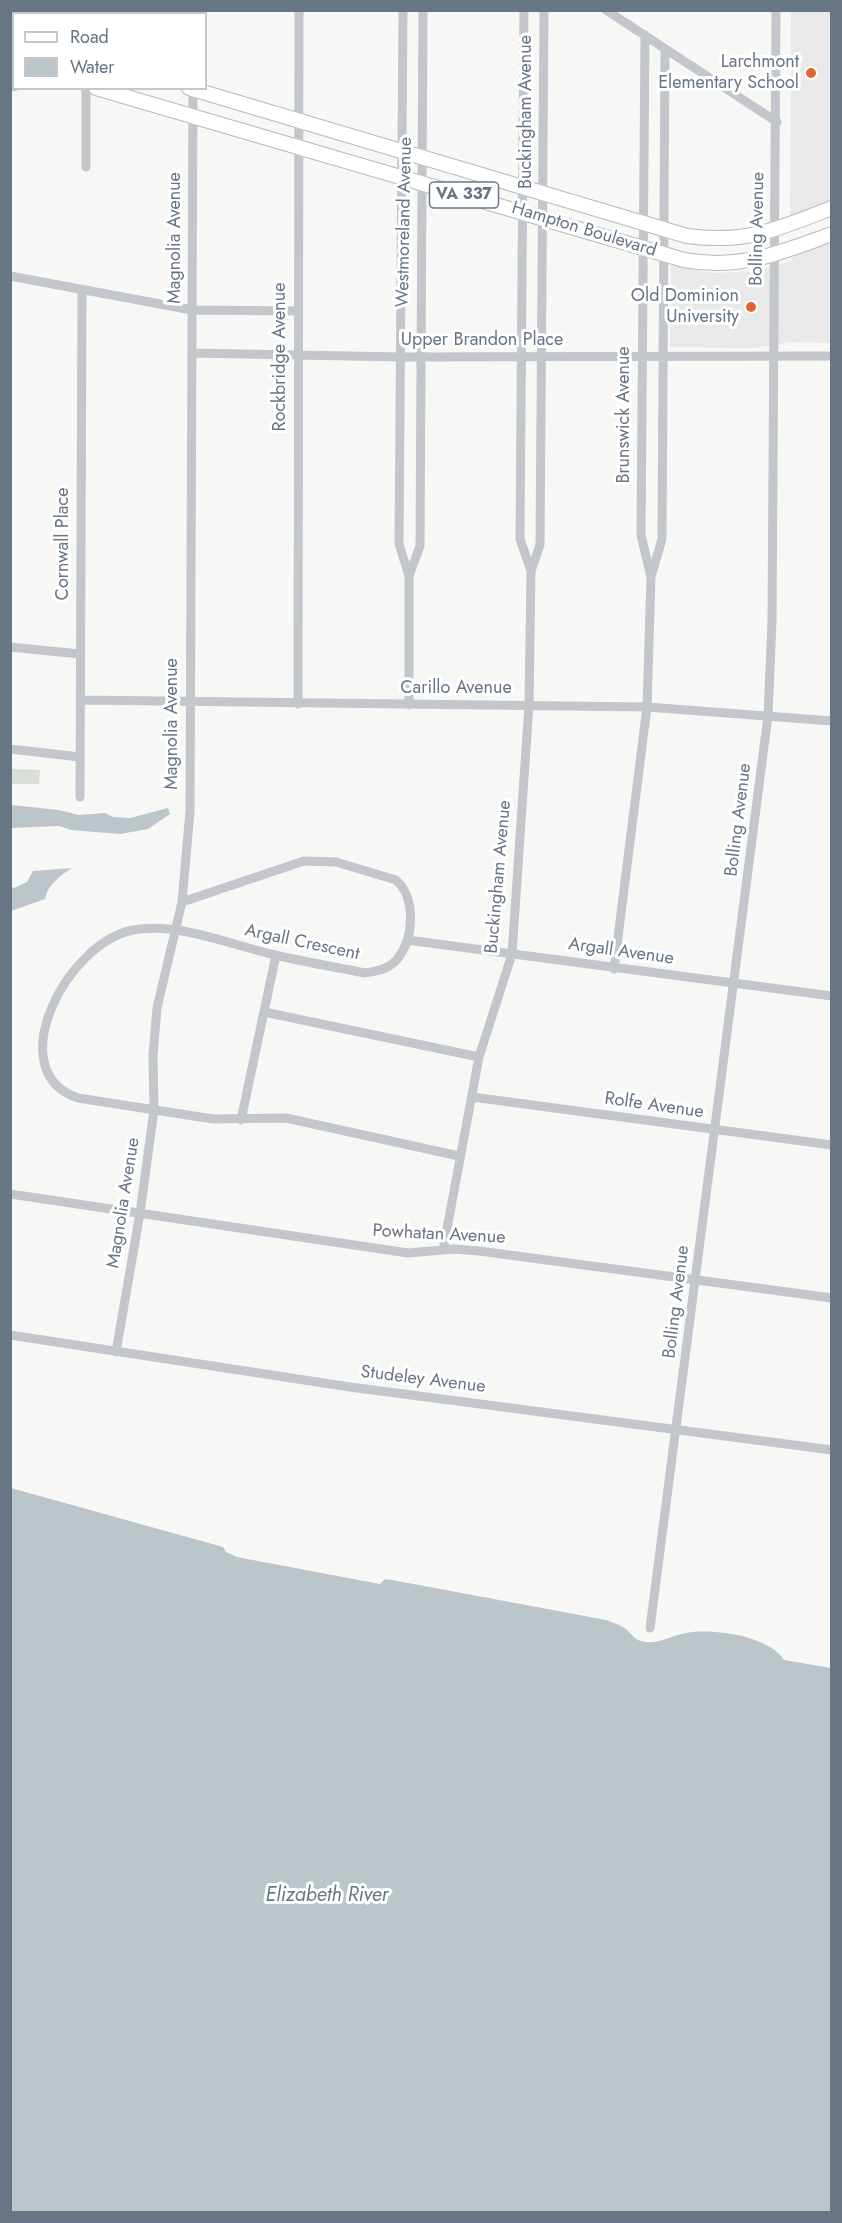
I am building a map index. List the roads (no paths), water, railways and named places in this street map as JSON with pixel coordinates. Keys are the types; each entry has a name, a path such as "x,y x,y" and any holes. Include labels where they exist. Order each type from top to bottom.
{"main road":[{"name":"Hampton Boulevard","path":"103,90 401,175 663,254 701,263 723,264 774,256 831,234"},
{"name":"Hampton Boulevard","path":"195,90 687,236 717,240 754,237 831,208"}],"street":[{"name":"Rockbridge Avenue","path":"298,704 299,10"},
{"name":"Westmoreland Avenue","path":"403,10 399,544 409,576 410,705"},
{"name":"Westmoreland Avenue","path":"409,576 420,546 423,10"},
{"name":"Buckingham Avenue","path":"524,10 520,538 531,571"},
{"name":"Buckingham Avenue","path":"443,1250 479,1057 512,954 529,705 531,571 540,545 544,10"},
{"path":"606,10 777,122"},
{"name":"Bolling Avenue","path":"650,1628 768,716 772,621 776,10"},
{"name":"Brunswick Avenue","path":"645,36 641,535 651,577"},
{"name":"Brunswick Avenue","path":"614,969 647,707 651,577 662,539 665,50"},
{"path":"86,90 86,167"},
{"name":"Magnolia Avenue","path":"116,1352 140,1213 154,1110 153,1055 157,1008 182,902 190,811 192,90"},
{"path":"10,276 192,310 297,311"},
{"name":"Cornwall Place","path":"80,796 82,291"},
{"name":"Upper Brandon Place","path":"192,352 401,357 831,356"},
{"path":"10,647 80,654"},
{"name":"Carillo Avenue","path":"80,700 647,707 831,721"},
{"path":"10,748 80,757"},
{"path":"182,902 304,861 336,862 388,876 402,885 410,912 407,940"},
{"name":"Argall Crescent","path":"154,1110 78,1098 56,1090 39,1070 35,1037 45,1003 55,986 85,954 113,937 132,931 155,928 177,931 276,956 365,973 388,966 398,959 407,940"},
{"name":"Argall Avenue","path":"407,940 831,996"},
{"path":"241,1120 276,956"},
{"path":"264,1012 479,1057"},
{"name":"Rolfe Avenue","path":"472,1097 831,1145"},
{"path":"154,1110 213,1119 286,1118 459,1156"},
{"name":"Powhatan Avenue","path":"10,1194 408,1253 443,1250 479,1251 831,1298"},
{"name":"Studeley Avenue","path":"10,1335 360,1389 831,1450"}],"water":[{"path":"11,805 59,810 79,815 105,813 113,817 130,818 168,808 170,814 148,829 120,834 71,830 59,826 11,828"},
{"path":"72,868 52,885 45,899 11,911 11,887 14,888 27,882 33,871"},
{"name":"Elizabeth River","path":"11,1488 223,1547 226,1552 237,1557 380,1584 385,1579 392,1580 606,1620 623,1627 645,1642 656,1642 681,1634 697,1632 725,1633 766,1645 784,1660 831,1668 831,2212 11,2212"}],"place":[{"name":"Larchmont Elementary School","path":"811,73"},
{"name":"Old Dominion University","path":"751,307"}]}
